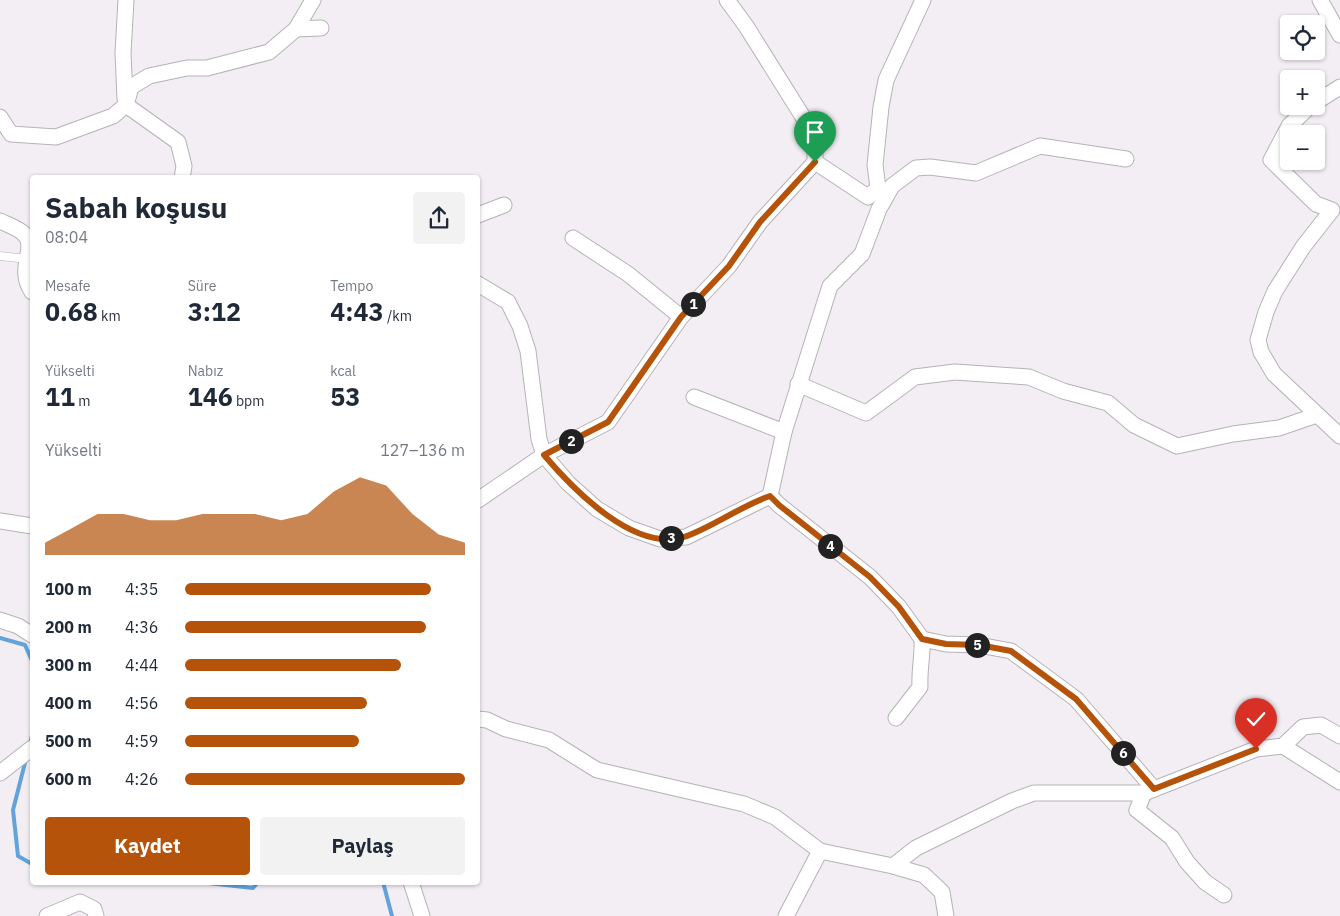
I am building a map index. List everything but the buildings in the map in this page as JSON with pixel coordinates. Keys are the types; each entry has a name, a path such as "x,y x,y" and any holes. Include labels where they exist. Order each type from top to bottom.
{"street":[{"path":"126,0 123,53 126,105"},
{"path":"0,117 11,134 56,137 113,116 126,105 131,87 148,76 186,68 207,68 269,52 296,28 313,0"},
{"path":"480,499 544,455 608,422 681,317 729,266 760,222 815,162 815,146 808,125 727,0"},
{"path":"815,162 868,196 878,188 875,165 886,80 923,0"},
{"path":"1320,0 1340,35"},
{"path":"296,28 321,28"},
{"path":"1325,96 1340,87"},
{"path":"126,105 178,142 184,166 182,175"},
{"path":"1301,115 1290,126 1271,160 1316,204 1332,210 1303,248 1275,291 1266,312 1258,340 1261,352 1274,374 1340,436"},
{"path":"770,496 784,432 830,286 862,254 879,209 892,186 916,168 930,167 976,173 1040,146 1126,159"},
{"path":"480,214 504,205"},
{"path":"0,221 25,234 29,248 25,276 30,287"},
{"path":"574,238 628,274 681,317"},
{"path":"480,285 508,302 520,326 528,351 539,439 544,455 568,482 597,509 629,528 660,540 686,537 770,496"},
{"path":"798,384 866,413 915,377 955,372 1029,377 1063,391 1108,403 1134,425 1177,446 1233,434 1279,428 1317,415"},
{"path":"694,397 784,432"},
{"path":"770,496 870,577 899,607 922,639 922,650 918,665 920,687 896,718"},
{"path":"0,521 30,526"},
{"path":"0,620 18,626 30,634"},
{"path":"922,639 946,644 979,645 1011,651 1076,699 1149,791"},
{"path":"480,719 487,720 506,730 549,740 596,770 744,804 775,817 820,851 893,866 924,875 942,892 946,916"},
{"path":"893,866 916,848 1012,801 1034,793 1149,791 1256,749 1283,746 1303,727 1321,725 1340,736"},
{"path":"1283,746 1340,782"},
{"path":"0,773 30,750"},
{"path":"1149,791 1138,810 1172,838 1205,882 1224,895"},
{"path":"786,916 820,851"},
{"path":"410,885 422,916"},
{"path":"47,916 80,902 94,909 96,916"}],"lane":[{"path":"0,256 27,259"}],"waterway":[{"path":"0,638 25,645 30,656"},
{"path":"26,759 13,810 18,856 30,863"},
{"path":"226,885 253,888 256,885"},
{"path":"384,885 392,916"}],"route":[{"path":"815,162 760,222 729,266 681,317 608,422 544,455 568,482 597,509 629,528 660,540 686,537 770,496 818,537 870,577 899,607 922,639 946,644 979,645 1011,651 1076,699 1154,789 1199,773 1256,749"}]}
